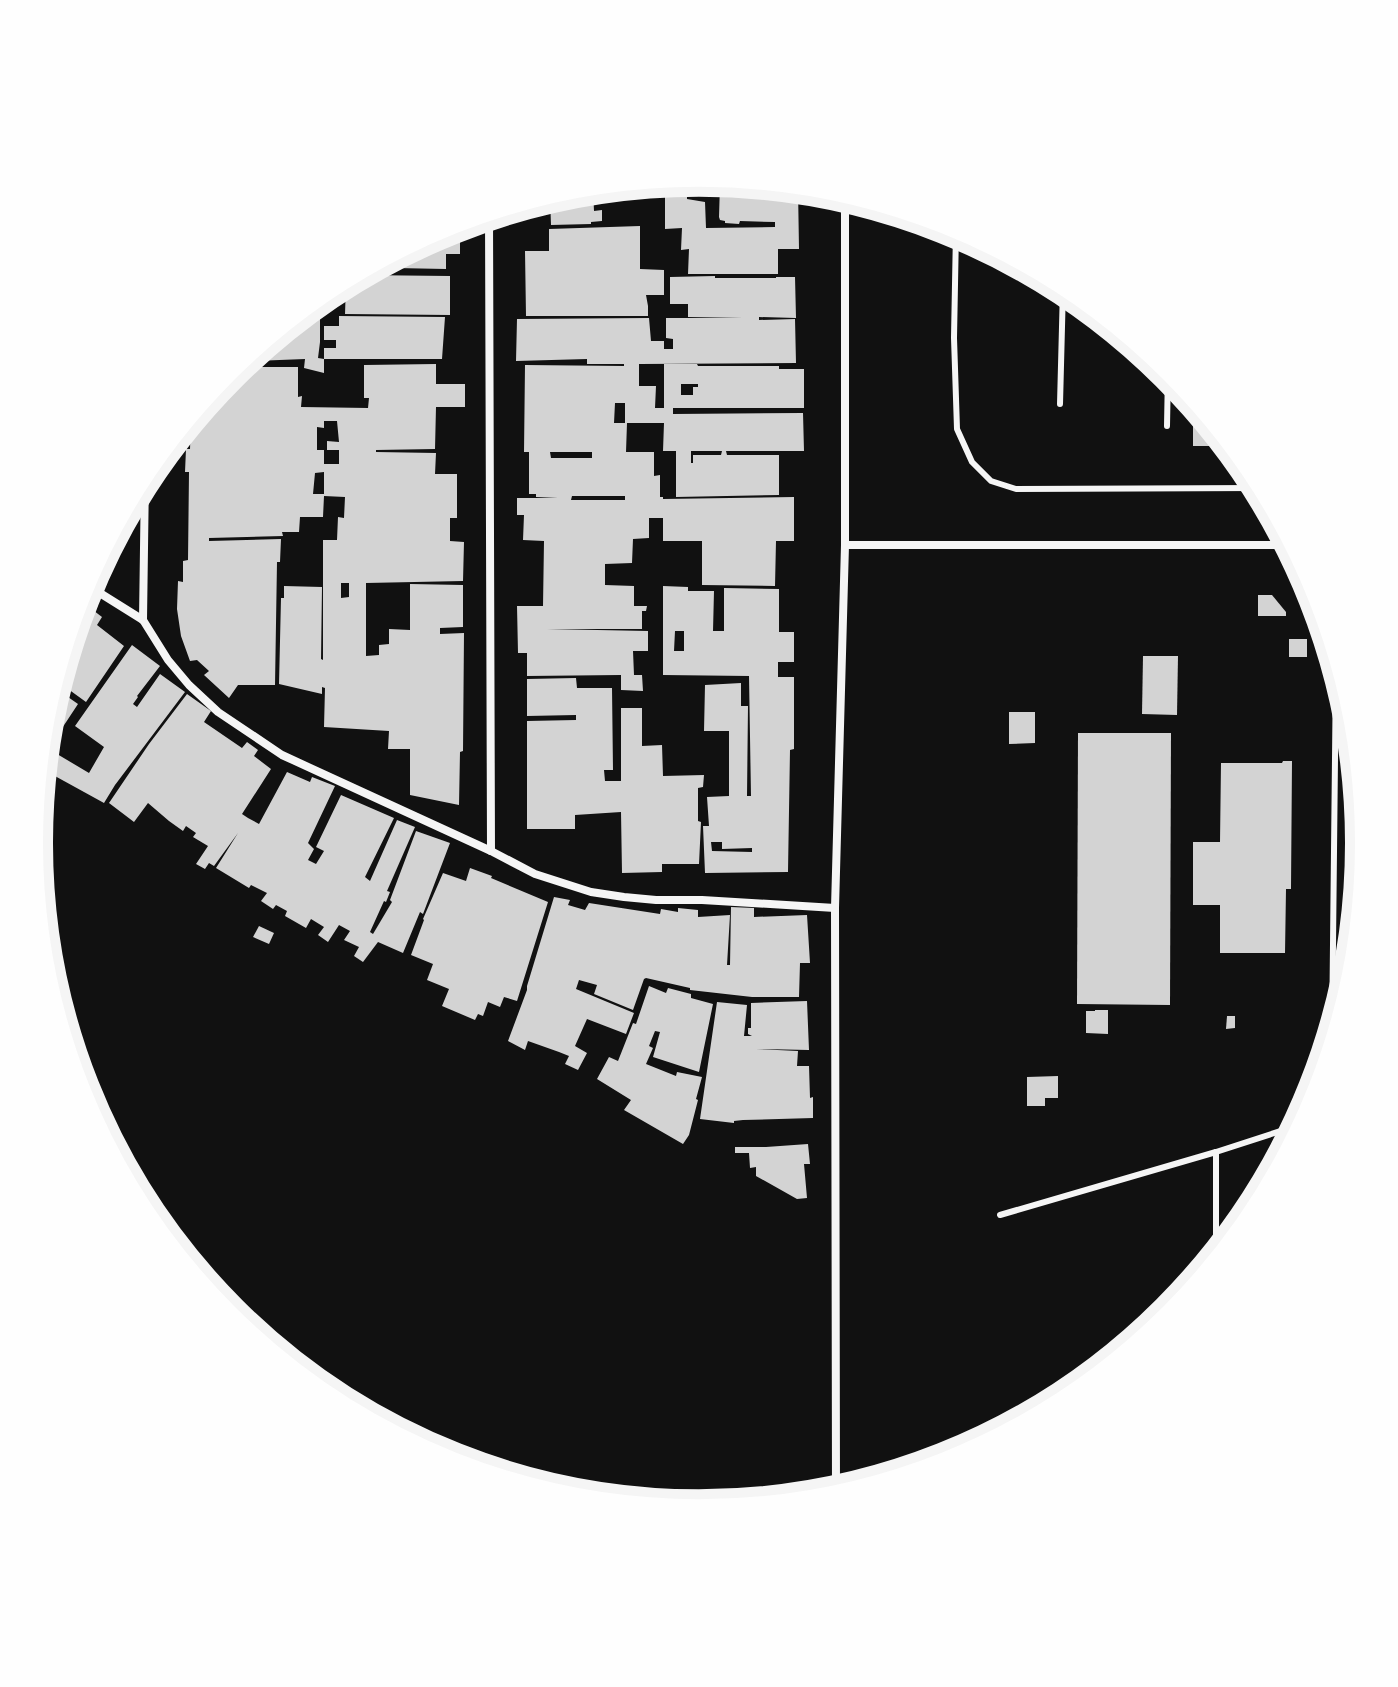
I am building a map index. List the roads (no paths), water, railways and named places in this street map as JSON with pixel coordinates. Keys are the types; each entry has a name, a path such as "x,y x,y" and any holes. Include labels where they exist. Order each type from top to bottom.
{"street":[{"path":"836,1480 835,908 845,545 845,210"},
{"path":"489,227 491,851"},
{"path":"143,620 145,503"},
{"path":"845,545 1277,545"},
{"path":"99,592 143,620 168,660 218,712 282,755 535,874 591,892 656,900 835,908"}],"lane":[{"path":"956,246 957,429 972,462 991,481 1016,489 1244,488"},
{"path":"1060,404 1063,303"},
{"path":"1167,426 1168,392"},
{"path":"1332,992 1336,709"},
{"path":"1000,1215 1283,1130"},
{"path":"1216,1152 1216,1239"}]}
